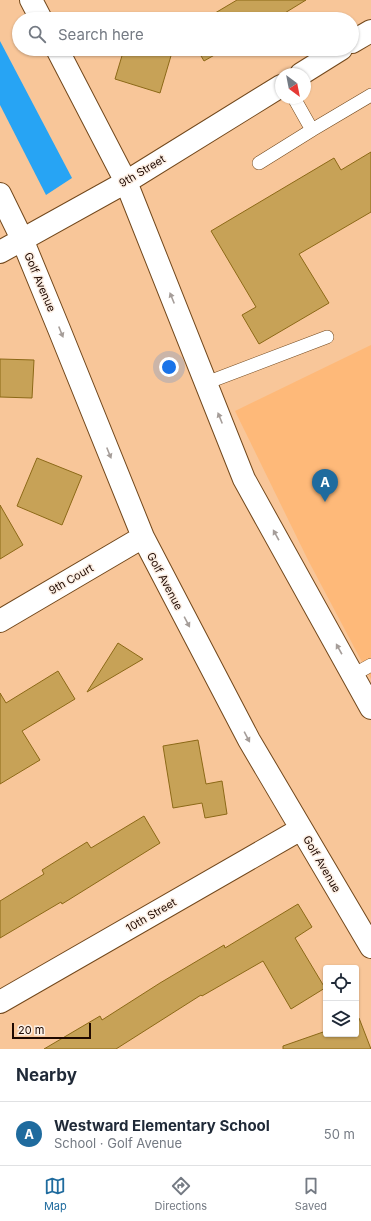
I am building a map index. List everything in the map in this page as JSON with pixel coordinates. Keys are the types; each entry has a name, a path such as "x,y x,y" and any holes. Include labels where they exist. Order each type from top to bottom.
{"street":[{"path":"31,0 37,12"},
{"path":"359,38 371,31"},
{"path":"61,56 126,182 244,479 362,670 371,708"},
{"path":"311,68 330,56"},
{"name":"9th Street","path":"0,252 126,182 275,90"},
{"name":"Golf Avenue","path":"0,194 22,239 142,537 249,740 371,947"},
{"name":"9th Court","path":"0,621 142,537"},
{"name":"10th Street","path":"0,1002 301,829"}],"lane":[{"path":"259,162 371,95"},
{"path":"297,104 312,130"},
{"path":"206,383 327,337"}],"shaded area":[{"path":"371,345 371,679 308,560 235,411"}],"water":[{"path":"0,41 72,178 46,195 0,105"}],"building":[{"path":"237,0 306,0 286,12 217,12"},
{"path":"122,56 171,56 160,93 115,79"},
{"path":"201,56 213,56 204,61"},
{"path":"371,152 371,212 299,254 329,303 259,344 242,315 256,307 211,231 334,158 341,170"},
{"path":"0,359 34,360 32,398 0,397"},
{"path":"37,458 82,476 62,525 17,506"},
{"path":"0,505 23,545 0,559"},
{"path":"118,643 143,659 87,692"},
{"path":"58,671 75,699 22,731 40,760 0,784 0,693 6,703"},
{"path":"198,740 206,784 222,781 227,814 205,818 202,803 173,808 163,746"},
{"path":"144,816 160,843 62,904 61,902 0,938 0,901 44,874 42,870 87,842 91,848"},
{"path":"298,904 312,927 295,938 323,985 323,989 291,1009 263,961 202,996 201,995 116,1049 44,1049 100,1016 102,1020 224,945 225,948"},
{"path":"359,1018 371,1049 283,1049 283,1046 323,1032 323,1037 359,1037"}],"place":[{"name":"Westward Elementary School","path":"325,502"}]}
